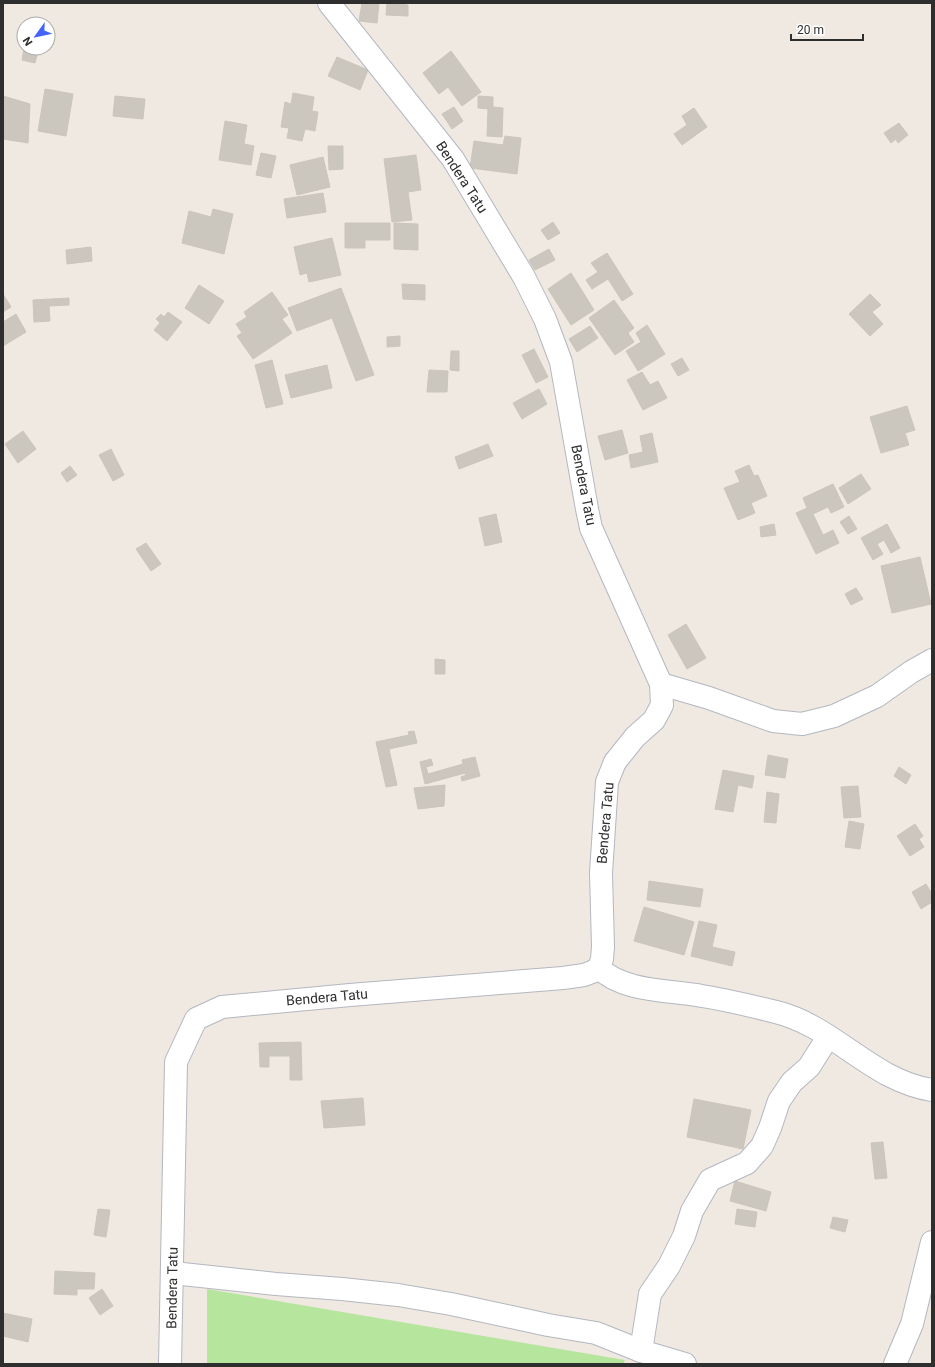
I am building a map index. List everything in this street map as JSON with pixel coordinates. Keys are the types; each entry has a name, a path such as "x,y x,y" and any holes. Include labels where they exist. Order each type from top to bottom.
{"street":[{"name":"Bendera Tatu","path":"170,1364 176,1062 196,1019 222,1007 563,978 584,975 599,968 602,959 603,947 601,873 607,782 615,762 635,737 654,720 662,705 661,684 591,528 561,362 545,319 524,277 453,158 329,3"},
{"path":"661,684 709,698 773,721 802,724 834,716 877,696 911,672 932,660"},
{"path":"599,968 621,982 645,988 703,996 778,1012 804,1022 891,1077 920,1088 932,1090"},
{"path":"646,1356 650,1294 669,1266 684,1236 692,1211 710,1180 748,1163 762,1146 779,1102 792,1082 809,1067 828,1037"},
{"path":"895,1364 912,1324 932,1242"},
{"path":"172,1273 276,1284 342,1288 405,1296 451,1304 548,1325 596,1333 646,1356 685,1364"}],"green space":[{"path":"207,1289 625,1360 623,1364 207,1364"}],"building":[{"path":"362,3 379,3 377,23 359,21"},
{"path":"387,3 408,5 408,16 386,15"},
{"path":"451,51 481,92 462,106 448,87 439,94 423,73"},
{"path":"23,56 37,56 35,63 22,60"},
{"path":"337,57 368,70 360,90 328,76"},
{"path":"45,89 73,94 66,136 38,131"},
{"path":"293,93 314,97 312,111 318,112 315,131 305,129 302,141 287,138 289,128 281,127 285,102 291,104"},
{"path":"3,96 30,104 28,143 3,139"},
{"path":"115,96 145,99 143,119 113,116"},
{"path":"478,96 493,97 493,107 503,108 502,137 487,136 488,109 478,108"},
{"path":"454,107 463,121 452,129 442,114"},
{"path":"694,108 707,127 682,145 674,134 687,125 682,116"},
{"path":"225,121 247,125 244,144 254,146 251,165 219,160"},
{"path":"899,123 908,135 898,143 896,139 891,143 884,133"},
{"path":"505,136 521,138 517,174 470,168 474,141 503,145"},
{"path":"328,146 343,146 343,169 329,170"},
{"path":"261,153 276,156 271,178 256,175"},
{"path":"416,155 421,190 408,192 412,220 392,222 384,159"},
{"path":"323,157 330,187 297,195 290,165"},
{"path":"323,193 326,212 287,218 284,199"},
{"path":"213,209 233,214 224,254 182,243 189,211 211,217"},
{"path":"553,222 560,233 548,240 541,230"},
{"path":"345,223 390,223 390,240 365,240 365,248 345,248"},
{"path":"394,223 418,224 418,250 394,249"},
{"path":"332,238 341,275 309,282 307,273 300,275 294,247"},
{"path":"91,247 92,261 67,264 66,250"},
{"path":"549,249 555,260 535,270 529,260"},
{"path":"607,253 633,294 622,301 608,279 592,289 586,280 598,272 591,263"},
{"path":"571,273 594,310 571,325 548,289"},
{"path":"402,284 425,285 425,300 403,299"},
{"path":"199,285 224,301 209,324 185,308"},
{"path":"341,288 374,375 356,381 332,318 297,331 288,308"},
{"path":"272,292 288,315 282,319 292,333 253,359 237,336 242,333 236,324 247,317 244,312"},
{"path":"3,294 11,307 3,312"},
{"path":"870,294 881,305 872,312 883,324 870,336 849,314"},
{"path":"69,298 69,305 49,306 50,321 34,322 33,300"},
{"path":"614,300 634,328 628,333 634,342 615,355 589,318"},
{"path":"168,312 182,322 167,341 154,330 160,323 156,319 161,314 164,317"},
{"path":"16,314 26,332 3,346 3,322"},
{"path":"647,325 665,354 638,371 626,351 641,342 636,333"},
{"path":"590,326 598,338 577,352 569,339"},
{"path":"400,336 400,346 387,347 387,337"},
{"path":"534,349 548,377 536,383 522,355"},
{"path":"451,351 459,351 459,371 450,370"},
{"path":"682,358 689,370 678,376 671,364"},
{"path":"272,360 283,404 266,408 255,365"},
{"path":"327,365 332,388 291,398 285,375"},
{"path":"429,370 448,371 447,392 427,392"},
{"path":"642,372 650,385 658,381 667,398 643,410 627,380"},
{"path":"539,389 547,404 522,419 513,403"},
{"path":"907,406 915,430 905,433 909,445 881,453 870,417"},
{"path":"622,430 628,453 605,460 598,436"},
{"path":"23,431 36,449 18,463 5,444"},
{"path":"652,433 658,462 631,468 629,455 643,452 640,436"},
{"path":"488,444 493,456 459,469 455,457"},
{"path":"111,449 124,475 113,481 99,455"},
{"path":"749,465 754,476 758,475 767,496 751,503 755,513 738,520 724,488 740,482 735,471"},
{"path":"70,466 77,475 67,482 61,473"},
{"path":"861,474 871,489 848,504 839,488"},
{"path":"833,484 844,507 831,513 828,507 813,514 823,535 833,530 839,543 816,554 796,513 807,508 803,498"},
{"path":"496,514 502,542 485,546 479,518"},
{"path":"849,516 857,529 848,534 840,522"},
{"path":"774,524 776,535 761,537 760,527"},
{"path":"887,524 900,548 891,553 884,540 877,544 883,554 873,560 861,538"},
{"path":"146,543 161,564 151,571 136,549"},
{"path":"920,557 931,604 892,613 881,566"},
{"path":"856,588 863,599 851,605 845,594"},
{"path":"686,624 706,658 687,669 668,635"},
{"path":"435,659 445,660 445,674 435,674"},
{"path":"414,731 417,743 389,749 397,785 386,787 376,742 409,735 408,732"},
{"path":"768,755 788,759 785,778 765,775"},
{"path":"475,757 480,776 462,781 461,777 466,775 465,773 425,784 420,762 431,759 433,765 426,767 428,774 463,764 462,760"},
{"path":"899,767 911,775 906,784 894,776"},
{"path":"723,770 754,776 752,788 738,785 733,812 715,809"},
{"path":"445,785 444,806 418,809 414,788"},
{"path":"858,786 861,817 844,818 841,787"},
{"path":"767,792 779,794 776,823 764,822"},
{"path":"849,821 864,824 860,849 845,847"},
{"path":"915,824 923,836 919,839 924,847 910,856 897,836"},
{"path":"649,881 703,889 700,907 647,900"},
{"path":"926,884 932,894 932,902 921,909 912,892"},
{"path":"644,907 694,922 684,955 634,941"},
{"path":"699,921 717,925 712,947 735,952 732,966 691,956"},
{"path":"301,1042 302,1080 290,1080 290,1056 269,1056 269,1067 260,1067 259,1043"},
{"path":"363,1098 365,1125 324,1128 321,1101"},
{"path":"694,1099 751,1110 743,1149 687,1137"},
{"path":"883,1142 887,1178 875,1179 871,1143"},
{"path":"735,1181 771,1192 766,1211 730,1201"},
{"path":"98,1209 110,1210 106,1237 94,1235"},
{"path":"737,1209 757,1212 755,1227 735,1224"},
{"path":"833,1217 848,1220 845,1232 830,1228"},
{"path":"55,1271 95,1273 94,1289 77,1289 77,1295 54,1294"},
{"path":"102,1289 113,1306 100,1315 89,1298"},
{"path":"3,1313 32,1319 28,1342 3,1336"}]}
